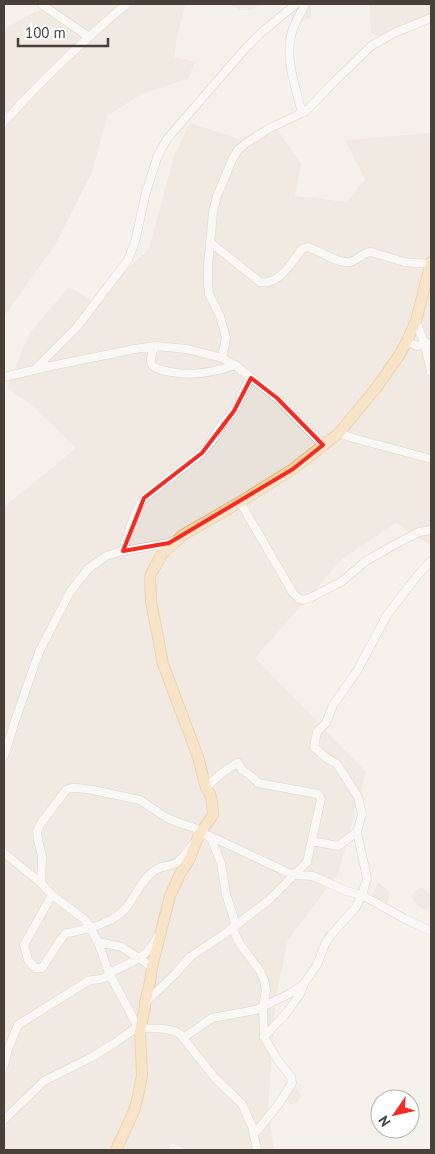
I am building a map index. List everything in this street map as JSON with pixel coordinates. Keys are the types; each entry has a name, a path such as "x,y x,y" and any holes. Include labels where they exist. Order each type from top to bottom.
{"main road":[{"path":"116,1150 134,1111 142,1075 139,1029 146,1007 145,1002 152,967 170,896 200,834 213,815 210,794 206,788 197,755 163,664 151,601 150,578 152,571 162,554 183,535 292,469 339,433 377,387 400,354 416,320 431,263"}],"street":[{"path":"41,4 89,37"},
{"path":"4,122 40,83 128,4"},
{"path":"34,370 77,327 128,260 135,242 146,192 158,155 167,139 244,50 262,32 296,4"},
{"path":"302,113 290,66 290,48 292,32 305,4"},
{"path":"222,358 226,338 220,316 211,300 208,286 210,242 213,212 217,196 229,165 238,150 268,129 302,113 311,106 332,82 370,46 394,33 431,18"},
{"path":"210,242 260,282 265,283 277,279 305,247 348,262 367,252 372,252 404,262 431,263"},
{"path":"416,320 428,344 431,372"},
{"path":"407,341 417,346 428,344"},
{"path":"155,346 151,362 153,367 173,373 191,375 208,373 235,365"},
{"path":"4,377 155,346 186,350 222,358 235,365 284,404 323,445"},
{"path":"123,552 140,503 202,454 219,428 234,411 252,378"},
{"path":"339,433 431,460"},
{"path":"240,502 294,593 298,598 304,600 341,582 366,561 392,546 419,532 431,530"},
{"path":"4,756 39,652 70,592 88,569 106,556 169,543 183,535"},
{"path":"264,1038 300,994 305,982 317,965 328,940 356,906 362,895 367,878 357,832 362,814 358,797 337,764 325,757 314,747 317,732 326,723 333,705 357,671 387,614 431,561"},
{"path":"145,1002 196,952 269,900 307,862 321,799 318,794 258,782 249,776 246,771 242,770 238,763 217,776 206,788"},
{"path":"41,883 42,856 37,831 40,823 66,790 77,788 140,800 167,818 195,828 200,834 293,875 313,876 346,891 362,895 431,931"},
{"path":"312,841 338,846 357,832"},
{"path":"200,834 211,838 221,863 226,894 235,924 233,927 234,932 264,980 266,990 263,1007 264,1038 291,1077 292,1083 278,1105 255,1133"},
{"path":"52,895 24,945 28,960 35,968 42,968 66,933 91,928 116,916 127,907 140,886 152,872 178,862 200,834"},
{"path":"4,853 41,883 52,895 84,919 91,928 109,973 139,1029"},
{"path":"4,1065 8,1049 18,1025 88,981 106,977 109,973 140,959 155,943 163,926"},
{"path":"98,942 122,947 152,967"},
{"path":"150,982 162,986"},
{"path":"183,1038 199,1026 216,1017 252,1011 263,1007 288,994 305,982"},
{"path":"4,1120 44,1081 92,1057 139,1029 164,1029 180,1034 215,1078 242,1104 255,1133 258,1150"}],"highlighted area":[{"path":"251,378 277,398 323,445 293,469 169,543 123,551 144,498 202,453 234,411"}],"shaded area":[{"path":"50,4 191,4 185,6 174,57 195,62 188,79 143,93 107,116 92,172 55,245 4,316 4,29"},
{"path":"228,4 276,4 241,10"},
{"path":"286,4 311,4 311,18 294,23"},
{"path":"369,4 431,4 431,21 389,39 371,33"},
{"path":"190,123 239,139 274,125 301,164 295,196 347,202 365,179 345,140 431,133 431,546 396,523 342,559 255,658 366,772 338,874 288,940 276,996 268,1112 274,1150 186,1150 172,1143 169,1150 4,1150 4,507 76,448 32,405 7,388 29,334 69,287 92,301 149,249 174,156"},
{"path":"378,883 388,890 390,894 387,904 382,905 374,901 373,895"},
{"path":"421,887 431,897 431,905 426,910 416,904 411,895"},
{"path":"289,1086 296,1087 301,1095 298,1102 294,1104 290,1104 284,1098 283,1089"}]}
